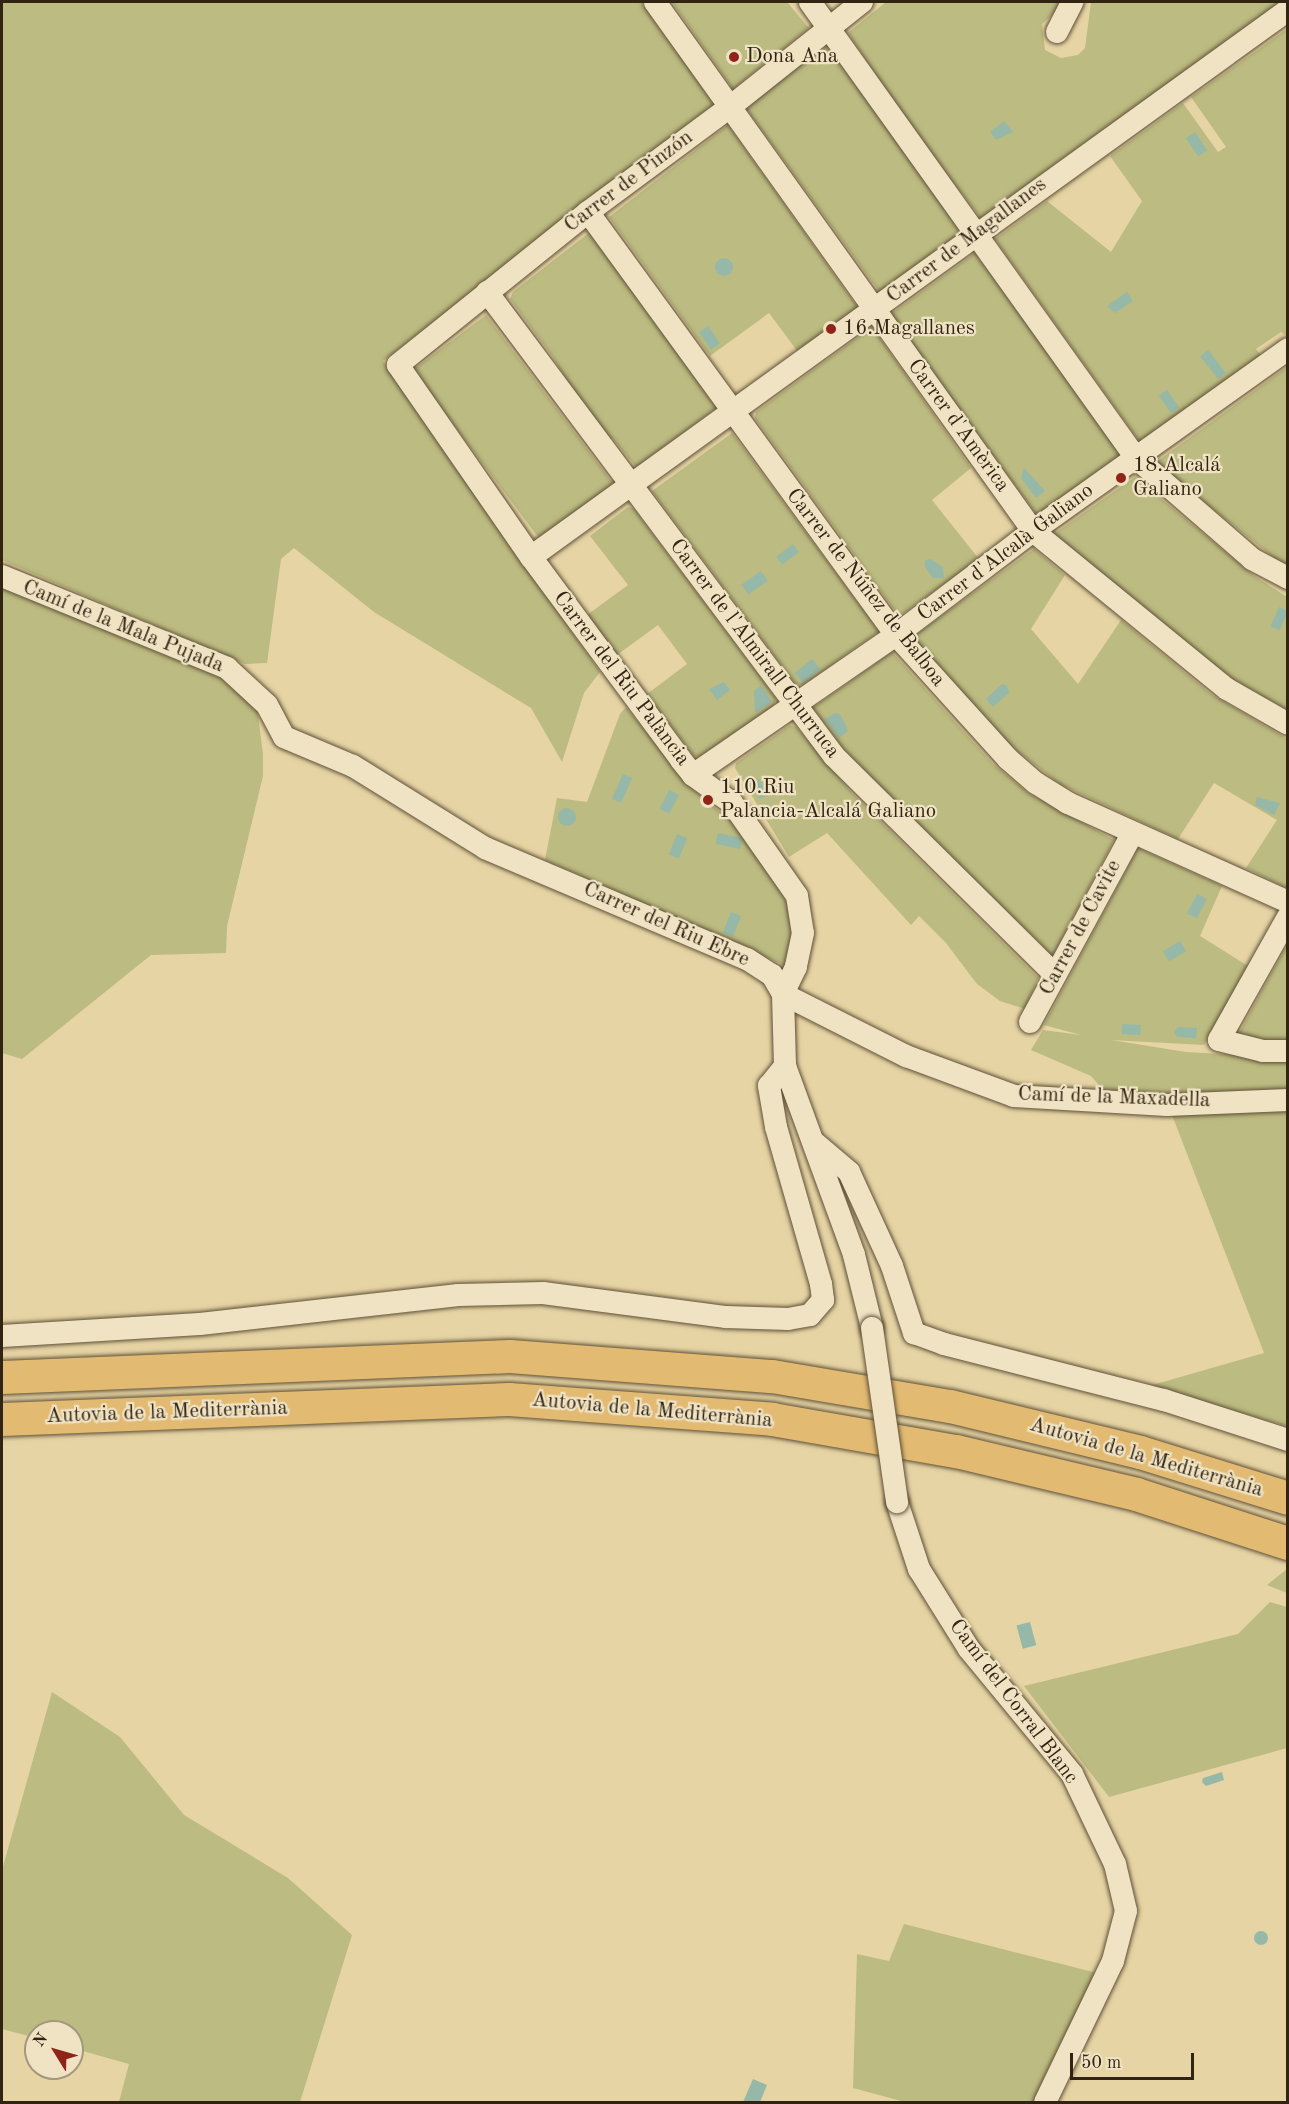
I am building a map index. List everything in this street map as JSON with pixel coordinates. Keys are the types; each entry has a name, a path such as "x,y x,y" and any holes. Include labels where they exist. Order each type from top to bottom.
{"highway":[{"name":"Autovia de la Mediterrània","path":"2,1377 510,1356 772,1376 950,1406 1140,1452 1287,1498"},
{"name":"Autovia de la Mediterrània","path":"2,1419 509,1399 772,1419 956,1451 1136,1494 1287,1543"}],"street":[{"name":"Carrer d'Amèrica","path":"655,2 1033,531 1227,689 1287,724"},
{"path":"810,2 1136,458 1252,559 1287,578"},
{"name":"Carrer de Pinzón","path":"398,365 588,212 730,107 862,2"},
{"path":"1057,32 1072,2"},
{"name":"Carrer de Magallanes","path":"531,557 875,310 974,233 1287,10"},
{"name":"Carrer de Núñez de Balboa","path":"588,212 896,635 963,711 1036,783 1132,834 1287,902"},
{"name":"Carrer de l'Almirall Churruca","path":"487,292 840,763 1055,975"},
{"name":"Carrer d'Alcalà Galiano","path":"693,775 896,635 1033,531 1287,350"},
{"name":"Carrer del Riu Palància","path":"398,365 531,557 693,775 732,803 797,896 803,933 796,968 783,994"},
{"name":"Camí de la Mala Pujada","path":"2,576 227,668 267,705 284,737 353,766 485,848 539,869"},
{"name":"Carrer de Cavite","path":"1030,1022 1132,834"},
{"name":"Carrer del Riu Ebre","path":"539,869 747,959 772,975 783,994"},
{"path":"1287,917 1219,1040 1263,1051 1287,1051"},
{"path":"2,1336 200,1324 458,1295 543,1293 726,1317 788,1319 810,1315 824,1300 776,1127 770,1086 785,1066 783,994"},
{"name":"Camí de la Maxadella","path":"783,994 906,1056 1014,1096 1167,1105 1287,1100"},
{"name":"Camí del Corral Blanc","path":"785,1066 851,1245 872,1328 897,1502 919,1569 969,1649 1071,1774 1115,1864 1126,1911 1113,1961 1046,2103"},
{"path":"810,1138 849,1172 892,1266 914,1333 944,1344 1164,1400 1287,1440"}],"shaded area":[{"path":"2,2 641,2 714,104 383,361 600,672 584,693 562,762 531,708 374,612 294,548 281,559 267,663 245,664 2,560"},
{"path":"672,2 787,2 809,28 733,89"},
{"path":"886,2 1066,2 1042,24 1045,50 1061,58 1078,55 1085,48 1091,2 1284,2 981,218 918,137 848,33"},
{"path":"1287,29 1287,336 1281,332 1256,349 1261,355 1140,442 995,239 1047,201 1111,252 1142,201 1110,156 1183,103 1218,152 1226,147 1191,97"},
{"path":"827,46 962,232 880,292 744,106"},
{"path":"1004,121 1013,132 996,140 990,132"},
{"path":"728,125 858,308 798,352 769,313 710,356 609,217"},
{"path":"1195,132 1207,150 1198,156 1186,138"},
{"path":"590,232 717,407 638,469 612,438 605,446 553,357 510,299 513,292"},
{"path":"975,253 1122,455 1038,516 891,314"},
{"path":"724,258 730,261 733,267 730,273 724,276 718,273 715,267 718,261"},
{"path":"1127,292 1133,301 1115,313 1107,306"},
{"path":"486,315 613,484 540,539 413,370"},
{"path":"708,326 720,343 711,350 699,332"},
{"path":"872,327 971,468 932,500 979,559 899,616 755,418 756,412"},
{"path":"1208,350 1226,373 1218,379 1200,356"},
{"path":"1287,367 1287,568 1155,463"},
{"path":"1167,390 1179,407 1171,413 1159,396"},
{"path":"732,433 879,631 803,685 796,684 652,491"},
{"path":"1024,468 1045,491 1036,498 1021,478"},
{"path":"1135,477 1253,575 1287,597 1287,710 1229,677 1054,534"},
{"path":"628,507 633,508 776,698 774,706 702,757 694,756 647,694 687,664 658,625 617,655 587,615 628,585 590,536"},
{"path":"793,544 799,552 782,565 776,557"},
{"path":"1034,549 1065,575 1031,629 1078,684 1121,620 1212,695 1287,739 1287,888 1246,868 1277,820 1214,783 1178,839 1060,784 1007,743 916,642 917,634"},
{"path":"930,559 943,567 944,578 933,578 925,567 925,561"},
{"path":"761,571 768,581 748,595 741,585"},
{"path":"2,587 215,670 257,708 263,754 263,776 227,926 226,953 151,955 22,1059 2,1053"},
{"path":"1279,607 1288,611 1280,630 1270,626"},
{"path":"892,652 993,764 1028,793 1114,840 1052,957 845,751 813,708"},
{"path":"812,659 820,669 803,683 795,673"},
{"path":"724,682 730,690 717,700 709,689"},
{"path":"1002,684 1007,686 1009,693 993,707 986,699"},
{"path":"761,685 772,702 755,713 754,691"},
{"path":"626,707 690,787 742,830 788,904 795,922 791,961 784,965 545,860 557,798 587,802 620,714"},
{"path":"835,713 840,714 848,731 839,738 825,719"},
{"path":"790,725 796,727 852,793 1038,978 1025,1009 1000,1001 977,984 946,943 919,916 911,925 827,833 789,857 735,768 736,763"},
{"path":"623,774 632,778 621,803 612,799"},
{"path":"759,779 768,795 760,799 751,783"},
{"path":"669,790 679,795 669,814 659,809"},
{"path":"1257,797 1280,803 1274,815 1255,805"},
{"path":"567,808 573,811 576,817 573,823 567,826 561,823 558,817 561,811"},
{"path":"718,833 742,838 740,849 716,844"},
{"path":"677,834 687,838 679,859 669,854"},
{"path":"1138,848 1222,886 1200,936 1248,966 1204,1045 1111,1040 1186,1052 1287,1058 1287,1091 1173,1095 1103,1090 1091,1076 1031,1050 1043,1030 1081,1035 1044,1025"},
{"path":"1197,894 1207,899 1197,919 1187,914"},
{"path":"731,912 741,916 733,937 723,932"},
{"path":"1180,941 1186,951 1169,962 1163,951"},
{"path":"1287,945 1287,1045 1238,1035"},
{"path":"1122,1024 1141,1025 1140,1035 1121,1034"},
{"path":"1178,1027 1197,1028 1196,1038 1177,1037 1174,1032"},
{"path":"1287,1107 1287,1426 1149,1386 1264,1353 1172,1115"},
{"path":"1287,1569 1287,1593 1267,1585"},
{"path":"1270,1602 1287,1607 1287,1748 1109,1797 1024,1686 1238,1634"},
{"path":"1030,1622 1036,1645 1023,1649 1016,1626"},
{"path":"52,1692 120,1737 184,1815 288,1878 352,1935 300,2102 119,2102 129,2064 84,2051 84,2020 24,2020 24,2035 2,2029 2,1870"},
{"path":"1222,1772 1224,1780 1206,1786 1202,1782 1203,1778"},
{"path":"904,1924 1097,1973 1038,2102 905,2102 853,2088 857,1954 889,1961"},
{"path":"1261,1931 1266,1933 1268,1938 1266,1943 1261,1945 1256,1943 1254,1938 1256,1933"},
{"path":"753,2079 767,2085 760,2102 743,2102"}],"place":[{"name":"Dona Ana","path":"734,57"},
{"name":"16.Magallanes","path":"831,329"},
{"name":"18.Alcalá Galiano","path":"1121,478"},
{"name":"110.Riu Palancia-Alcalá Galiano","path":"708,800"}]}
